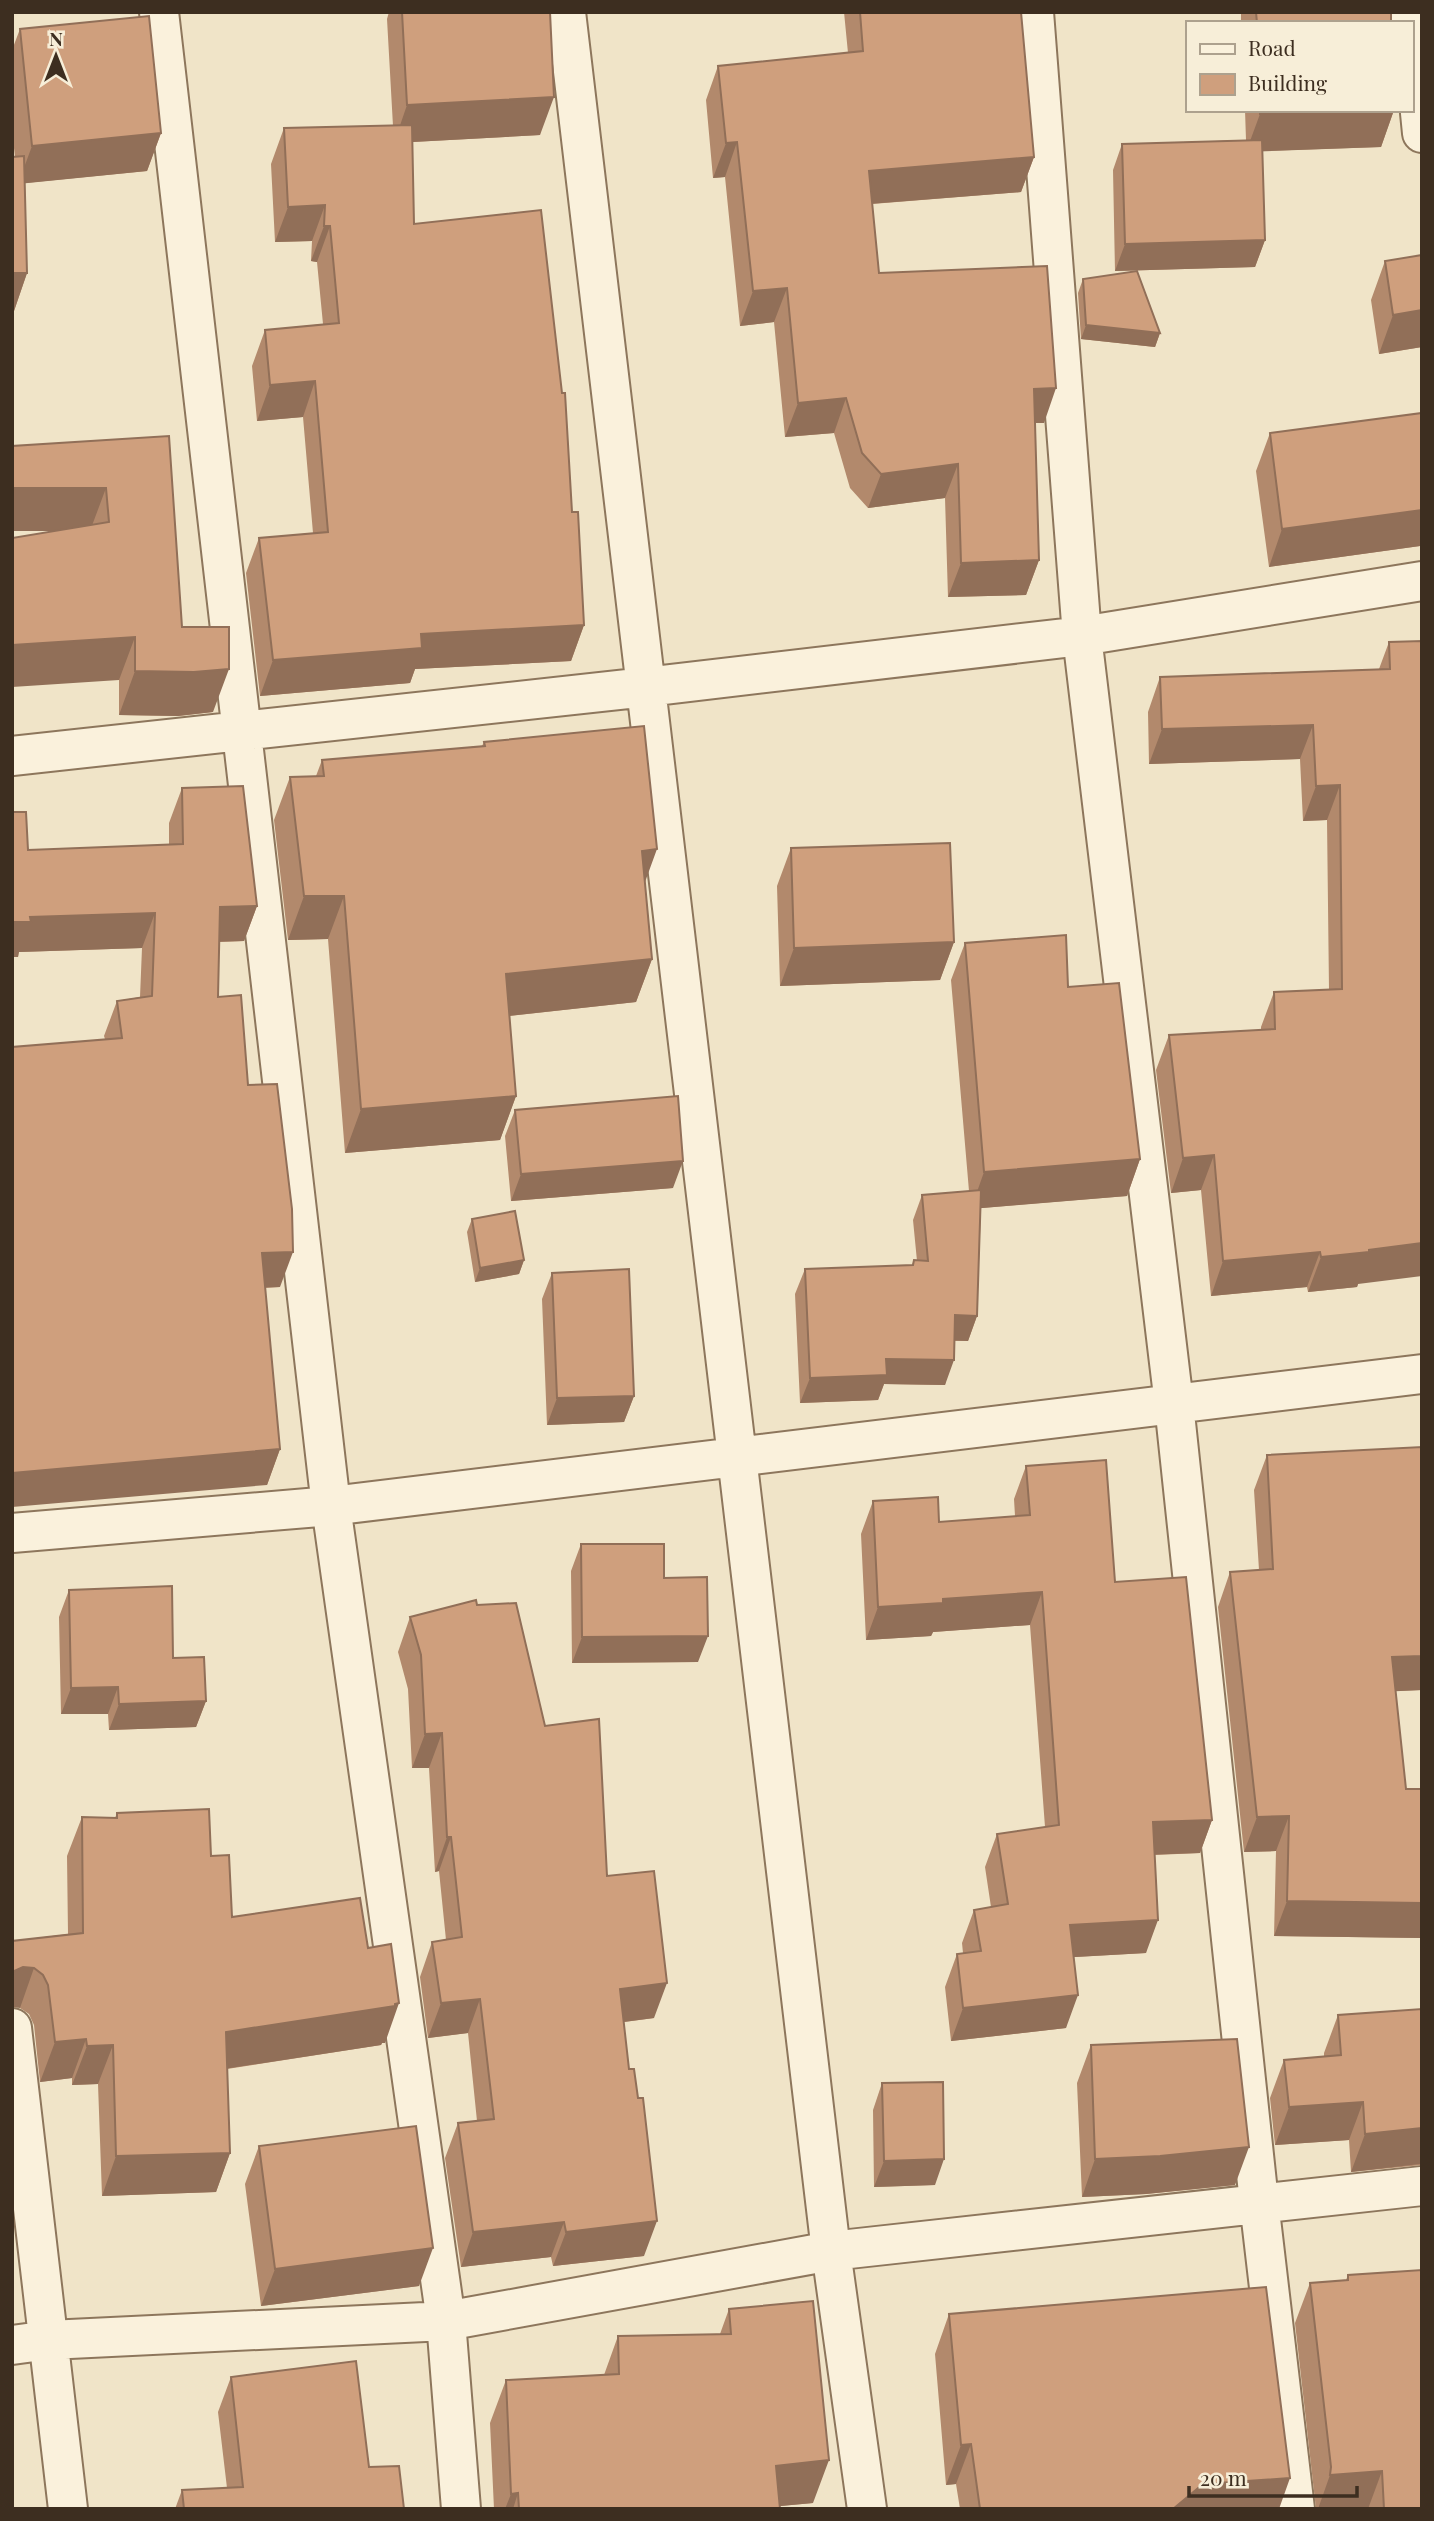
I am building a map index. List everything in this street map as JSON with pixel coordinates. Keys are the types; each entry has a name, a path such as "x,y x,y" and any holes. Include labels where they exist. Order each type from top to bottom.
{"street":[{"path":"159,12 331,1506 446,2321 461,2509"},
{"path":"566,12 831,2251 867,2509"},
{"path":"1034,12 1082,636 1174,1405 1259,2202 1295,2509"},
{"path":"1413,42 1422,133"},
{"path":"12,756 1082,636 1422,581"},
{"path":"12,1533 331,1506 1422,1374"},
{"path":"12,2028 31,2343 68,2509"},
{"path":"31,2343 446,2321 831,2251 1422,2186"}],"building":[{"path":"402,12 550,12 554,97 407,105"},
{"path":"860,12 1021,12 1034,157 869,171 879,273 1047,266 1056,388 1034,389 1039,560 961,563 958,464 881,474 862,453 846,398 798,403 787,288 753,291 737,142 726,143 718,66 863,51"},
{"path":"1256,12 1391,12 1391,21 1257,21"},
{"path":"149,16 161,133 32,146 20,29"},
{"path":"1260,112 1310,112 1260,114"},
{"path":"412,125 414,224 541,210 562,393 565,393 572,512 578,512 584,625 421,634 422,648 273,660 259,538 328,532 315,381 270,385 265,330 339,323 330,226 324,226 325,205 288,207 284,128"},
{"path":"1262,140 1265,240 1125,244 1122,144"},
{"path":"24,156 27,273 12,273 12,157"},
{"path":"1422,255 1422,310 1393,315 1385,261"},
{"path":"1137,271 1160,333 1086,325 1083,279"},
{"path":"1422,413 1422,510 1282,529 1270,433"},
{"path":"169,436 182,627 229,627 229,669 194,672 135,671 135,637 12,645 12,538 109,522 106,488 12,488 12,446"},
{"path":"1422,641 1422,1243 1321,1257 1320,1252 1223,1261 1214,1155 1183,1158 1169,1035 1275,1029 1274,992 1342,989 1340,785 1316,786 1313,725 1162,729 1160,677 1390,669 1389,642"},
{"path":"644,726 657,849 642,851 652,959 506,974 516,1096 361,1109 344,896 304,896 290,777 324,776 322,760 485,746 484,742"},
{"path":"243,786 257,906 220,907 218,997 241,995 248,1085 277,1084 292,1209 293,1252 262,1253 280,1449 12,1473 12,1047 122,1038 117,1001 152,996 155,913 30,917 31,922 12,922 12,812 26,812 28,850 183,844 182,788"},
{"path":"950,843 954,942 794,948 791,848"},
{"path":"1066,935 1068,987 1119,983 1140,1159 984,1172 965,943"},
{"path":"678,1096 683,1161 521,1174 515,1110"},
{"path":"981,1190 977,1316 955,1315 954,1360 886,1359 887,1375 810,1378 805,1269 913,1265 914,1260 928,1261 922,1195"},
{"path":"515,1211 524,1260 480,1268 472,1219"},
{"path":"629,1269 634,1396 557,1398 552,1273"},
{"path":"1422,1447 1422,1656 1392,1657 1406,1789 1422,1789 1422,1903 1287,1901 1289,1816 1257,1817 1230,1572 1273,1569 1267,1455"},
{"path":"1106,1460 1115,1582 1186,1577 1212,1820 1153,1822 1158,1920 1070,1925 1078,1995 963,2008 957,1954 981,1951 974,1910 1008,1904 997,1834 1059,1825 1042,1592 878,1607 873,1501 938,1497 939,1522 1030,1515 1026,1466"},
{"path":"581,1544 664,1544 664,1578 707,1577 708,1636 582,1637"},
{"path":"172,1586 173,1658 204,1657 206,1701 119,1704 118,1687 71,1688 69,1590"},
{"path":"476,1600 477,1605 516,1603 545,1726 599,1719 607,1876 654,1871 667,1983 620,1989 629,2069 634,2069 638,2098 643,2098 657,2221 566,2232 564,2222 473,2232 458,2123 494,2119 480,1999 441,2003 432,1942 462,1937 451,1837 447,1837 442,1733 425,1734 421,1655 410,1617"},
{"path":"209,1809 211,1856 229,1855 232,1917 360,1898 368,1948 391,1944 399,2003 395,2006 226,2032 230,2153 116,2156 113,2045 87,2046 86,2039 55,2042 48,1985 43,1975 34,1968 23,1967 12,1973 12,1941 83,1933 82,1817 117,1818 117,1813"},
{"path":"1422,2009 1422,2128 1365,2134 1363,2102 1289,2107 1284,2060 1341,2055 1338,2015"},
{"path":"1237,2039 1249,2147 1095,2159 1091,2045"},
{"path":"943,2082 944,2159 884,2161 882,2083"},
{"path":"416,2126 433,2248 275,2269 259,2146"},
{"path":"1422,2270 1422,2509 1384,2509 1382,2471 1330,2475 1310,2283 1348,2280 1348,2275"},
{"path":"1266,2287 1290,2478 1203,2484 1173,2509 980,2509 971,2444 961,2445 949,2314"},
{"path":"813,2301 829,2460 776,2466 780,2509 519,2509 518,2493 511,2494 506,2380 619,2374 618,2336 731,2334 729,2309"},
{"path":"356,2361 369,2467 399,2466 404,2509 184,2509 182,2490 243,2487 231,2377"}]}
